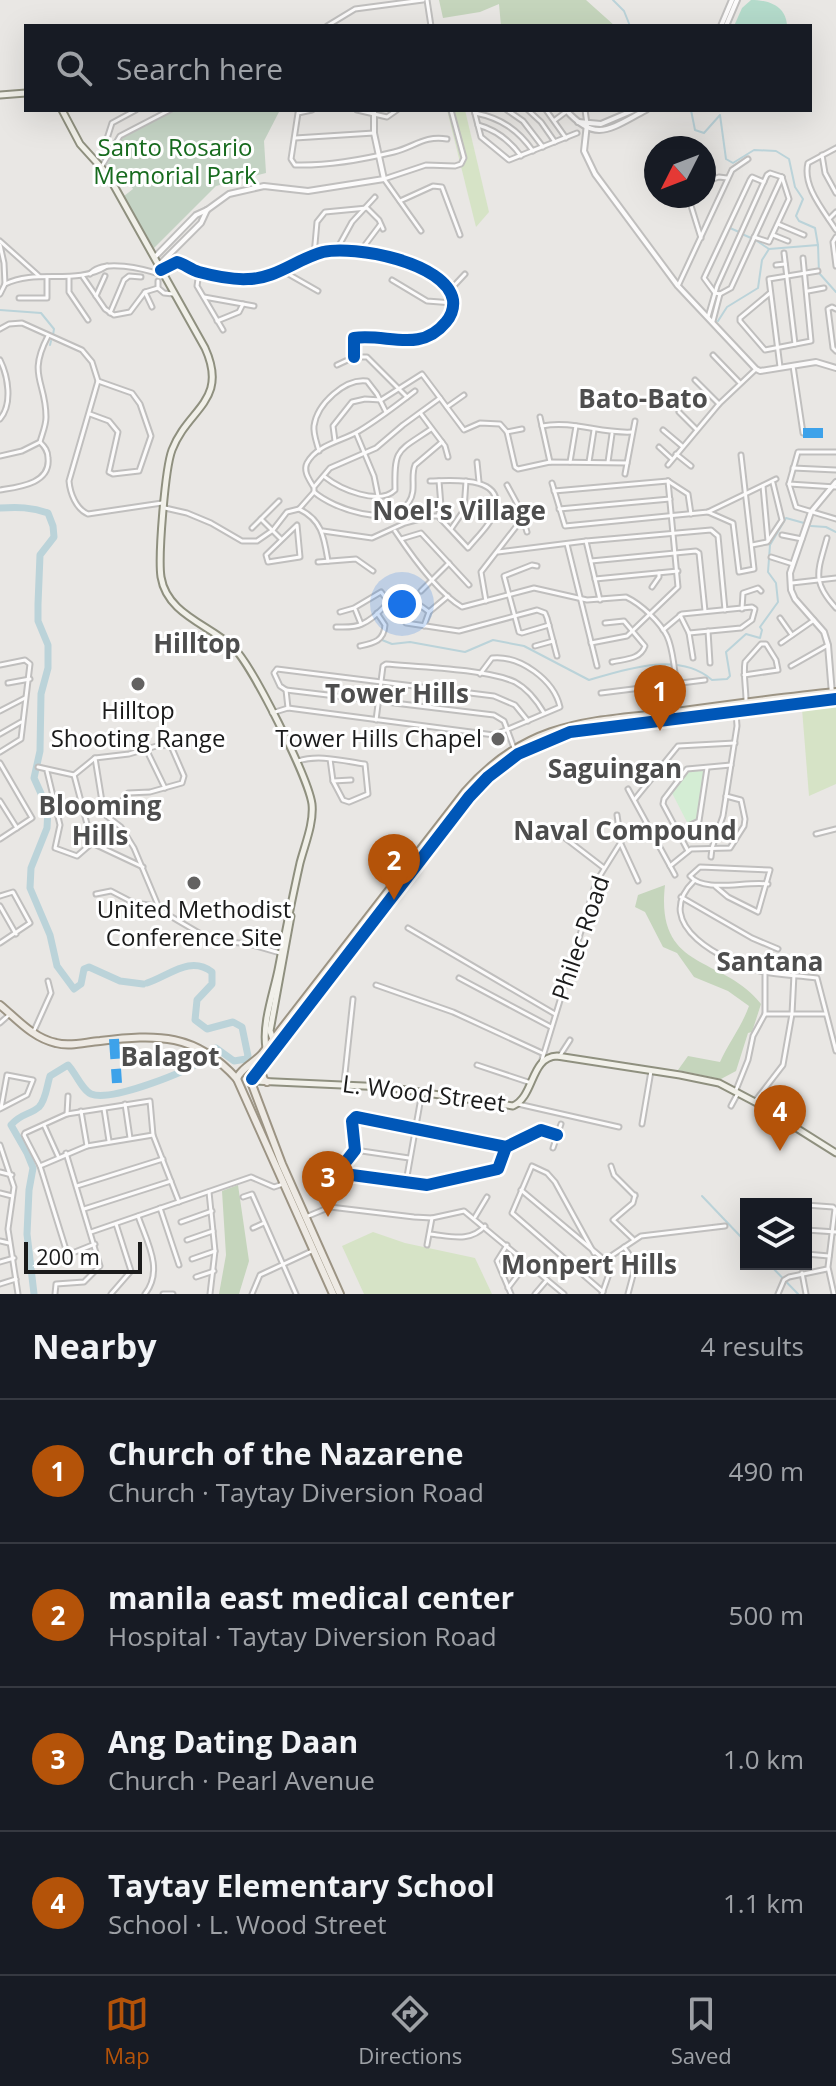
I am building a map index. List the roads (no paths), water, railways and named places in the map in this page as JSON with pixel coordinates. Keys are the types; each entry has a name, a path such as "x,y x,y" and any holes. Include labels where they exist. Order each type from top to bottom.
{"main road":[{"path":"0,95 24,93"},
{"path":"63,112 80,144 102,166 205,348 213,381 204,405 177,439 172,451 161,564 166,595 185,614 233,647 258,683 309,792 312,808 283,954 270,1031 273,1039"},
{"path":"237,1081 469,797 534,737 569,725 746,703 834,696"},
{"path":"516,751 570,732 736,712 834,696"},
{"path":"237,1081 245,1086 251,1081 371,919"},
{"path":"266,1048 265,1038 283,954"},
{"path":"0,1005 33,1033 53,1042 68,1045 167,1037 185,1041 227,1069 237,1081 287,1183 333,1294"},
{"path":"541,1063 547,1058 559,1057 704,1079 736,1091 836,1153"},
{"name":"L. Wood Street","path":"251,1081 344,1084 510,1106 518,1104 541,1063"},
{"path":"252,1065 254,1071 260,1070"},
{"path":"227,1069 248,1072 287,1183 306,1217 316,1249 340,1294"},
{"path":"260,1070 267,1082"}],"street":[{"path":"330,24 355,9 425,0 431,24"},
{"path":"725,24 734,0"},
{"path":"109,154 104,148 111,125 133,112"},
{"path":"102,166 120,136 166,112"},
{"path":"303,112 298,113 291,159 295,165 330,164 378,156 404,149 424,139 447,139"},
{"path":"394,112 387,117 374,112 378,156 384,179 421,231"},
{"path":"154,257 196,215 229,194 256,186 308,191 384,179 426,165 461,164 464,158 452,112"},
{"path":"474,112 481,137 509,160 577,133"},
{"path":"477,112 504,122 533,151"},
{"path":"510,112 523,121 543,147"},
{"path":"530,112 555,142"},
{"path":"548,112 566,138"},
{"path":"555,120 564,112"},
{"path":"568,112 578,122 602,130 642,112"},
{"path":"585,112 584,151 589,165 678,286 756,369 760,371 816,362 836,368"},
{"path":"586,126 610,122 630,112"},
{"path":"478,125 507,139 521,156"},
{"path":"295,138 374,133"},
{"path":"836,148 806,166 809,187 836,230"},
{"path":"822,155 825,173 836,193"},
{"path":"678,286 734,168 748,159"},
{"path":"711,319 717,293 764,182 768,174 782,177"},
{"path":"717,293 704,278 750,180 752,177 764,182"},
{"path":"754,237 768,243 773,235 789,199 782,177"},
{"path":"717,293 731,288 782,177"},
{"path":"716,178 729,178"},
{"path":"400,201 433,186 442,187 460,235"},
{"path":"336,251 341,237 375,197"},
{"path":"314,255 315,232 320,216 330,210 364,207 371,210 382,227 359,253"},
{"path":"692,208 701,238"},
{"path":"162,271 176,249 203,221 207,210"},
{"path":"829,219 836,212"},
{"path":"778,224 804,235"},
{"path":"773,235 788,241"},
{"path":"836,237 833,242 836,266"},
{"path":"0,243 39,276"},
{"path":"0,243 5,284 0,294"},
{"path":"170,243 176,249"},
{"path":"5,284 39,276 83,277 95,268 107,266 162,271 184,264 199,272 251,280 314,255 336,251 408,261 450,290 453,303 450,316 425,339 354,338 354,357"},
{"path":"784,253 795,345"},
{"path":"770,293 740,318 765,350 812,339 803,258"},
{"path":"776,265 785,264"},
{"path":"281,270 318,291"},
{"path":"780,367 770,293 771,278 818,271"},
{"path":"199,272 196,282 223,330"},
{"path":"450,290 465,274"},
{"path":"96,296 105,276"},
{"path":"110,313 124,280 129,276 141,277"},
{"path":"19,298 47,298 47,277"},
{"path":"70,277 69,292 88,320"},
{"path":"83,277 110,313 120,315 130,312 145,292 158,288"},
{"path":"392,280 427,301 453,303"},
{"path":"158,281 158,288"},
{"path":"307,285 315,281"},
{"path":"158,288 164,293 174,293"},
{"path":"806,291 824,288"},
{"path":"145,292 152,307"},
{"path":"204,297 254,306"},
{"path":"217,321 239,312 243,304"},
{"path":"836,309 828,309 836,351"},
{"path":"0,329 9,324 22,323 87,355 98,381 69,481 82,511 88,514 165,505 211,523 242,541 257,541 273,530 287,512 299,509 323,475 335,464 376,448 440,398"},
{"path":"40,442 46,415 37,362 48,336"},
{"path":"713,355 740,383"},
{"path":"337,365 354,357 372,360 407,397"},
{"path":"0,360 8,393 4,415 0,419"},
{"path":"793,366 803,433"},
{"path":"668,465 719,404 756,369"},
{"path":"335,441 333,426 352,402 381,400 422,374 464,430 489,421 497,422 507,432 518,469 550,462 627,463"},
{"path":"319,451 314,425 337,390 348,383 363,380 370,384 386,412"},
{"path":"695,380 719,404"},
{"path":"89,414 109,421 118,432 109,472 139,471 151,436 140,404 132,393 98,381"},
{"path":"415,391 356,433 319,451 307,464 306,472 314,489 340,505 370,516 400,510 409,501 414,488 412,473 415,465 442,442"},
{"path":"447,407 464,395"},
{"path":"679,412 697,429"},
{"path":"420,413 442,442 448,457"},
{"path":"540,417 550,462"},
{"path":"625,474 635,421"},
{"path":"542,426 560,422 613,433 632,432"},
{"path":"570,462 576,425"},
{"path":"323,475 336,484 380,497 387,496 395,490 394,462 398,455 405,446 431,429"},
{"path":"507,432 522,429"},
{"path":"589,462 594,429"},
{"path":"663,430 682,446"},
{"path":"356,433 380,497 382,516"},
{"path":"608,462 613,433"},
{"path":"0,456 13,454 40,442"},
{"path":"0,490 20,487 42,477 49,463 45,446 40,442"},
{"path":"659,447 672,459"},
{"path":"836,452 800,451 789,484 794,505 836,519"},
{"path":"676,454 691,466"},
{"path":"708,512 733,523 738,570 741,573 755,568 741,455"},
{"path":"477,462 479,482"},
{"path":"793,468 836,470"},
{"path":"451,529 464,510 466,480"},
{"path":"552,483 565,526 708,512 774,480 782,518 768,541 752,545"},
{"path":"323,531 372,538 405,523 438,516 468,548 495,512 491,492 479,482 430,481"},
{"path":"438,516 441,506 439,481"},
{"path":"591,643 621,639 633,631 675,591 679,583 668,481"},
{"path":"554,491 668,481 688,494 691,514"},
{"path":"789,484 834,485"},
{"path":"507,485 527,532"},
{"path":"834,485 811,512 793,564 791,583 795,599 824,632 833,662 834,696"},
{"path":"763,486 768,541"},
{"path":"559,509 670,499"},
{"path":"252,528 279,501"},
{"path":"409,501 415,504"},
{"path":"299,509 314,518 323,531 328,561"},
{"path":"261,519 281,539"},
{"path":"486,601 481,572 522,519"},
{"path":"297,525 301,556 268,562 266,555 281,539 297,525"},
{"path":"395,531 433,579 462,607 534,588 581,599 626,597 650,615 670,643 677,711"},
{"path":"498,552 586,541 716,532 725,610"},
{"path":"401,539 421,533 469,585"},
{"path":"782,535 802,539"},
{"path":"827,538 819,567 819,580 822,593 836,608"},
{"path":"586,541 600,600"},
{"path":"567,544 597,666"},
{"path":"591,561 696,551 699,553 706,612"},
{"path":"771,557 793,564"},
{"path":"318,562 356,559 373,571"},
{"path":"421,591 449,563"},
{"path":"537,566 505,574 509,595 521,633 549,625"},
{"path":"595,579 678,571"},
{"path":"652,587 659,573"},
{"path":"791,583 836,578"},
{"path":"742,609 743,593 758,588 761,591"},
{"path":"340,612 354,608 383,591 388,601"},
{"path":"424,626 429,612 448,596"},
{"path":"336,627 361,624 388,601 405,597 429,612"},
{"path":"354,608 361,624"},
{"path":"663,630 680,615 755,609 755,616 741,628 689,633"},
{"path":"406,623 463,631 541,611 549,625 557,656"},
{"path":"360,646 376,643 383,636 385,625 377,613"},
{"path":"680,615 689,633 693,658"},
{"path":"780,618 792,635"},
{"path":"781,643 815,619"},
{"path":"605,623 624,621 643,641 643,651 636,657 612,662"},
{"path":"708,631 710,663"},
{"path":"535,646 553,641"},
{"path":"744,675 778,670 766,644 761,644 745,662 744,675 746,703"},
{"path":"791,666 828,645"},
{"path":"272,713 288,708 488,734 507,730 559,708 560,702 546,681 517,663 492,658 480,674"},
{"path":"0,665 25,660 30,664 21,738 0,752"},
{"path":"376,720 383,666 386,664 506,679 524,687 544,713"},
{"path":"516,751 504,721 494,715 286,690 278,684 274,673 277,669 505,699 520,709 528,721"},
{"path":"8,683 30,679"},
{"path":"601,693 705,680"},
{"path":"286,690 288,708"},
{"path":"0,711 26,697"},
{"path":"711,857 723,816 735,743 736,712"},
{"path":"0,734 21,721"},
{"path":"635,799 678,746 735,743"},
{"path":"38,767 74,775 95,758 167,745 175,753 184,776 182,783 150,792 128,793 109,818"},
{"path":"146,749 165,788"},
{"path":"295,761 310,757 330,759 365,764 368,794 346,802 333,781 330,759"},
{"path":"95,758 102,809 121,827 143,867 158,907"},
{"path":"0,763 31,815 31,820 0,839"},
{"path":"688,851 663,804 664,799 687,769 731,765"},
{"path":"678,831 699,821 707,766"},
{"path":"47,770 60,825 54,847 79,856 92,843"},
{"path":"74,775 92,843"},
{"path":"333,781 351,780"},
{"path":"628,789 675,875"},
{"path":"670,866 688,851 730,848 745,819 741,800 726,796"},
{"path":"0,801 17,828"},
{"path":"83,807 92,805"},
{"path":"0,817 7,813"},
{"path":"617,815 621,842 638,881"},
{"path":"816,834 836,829"},
{"path":"565,838 604,868"},
{"name":"Philec Road","path":"541,1063 596,882 621,842"},
{"path":"92,843 143,867"},
{"path":"715,886 728,897 757,912 768,884 769,869 700,867 690,876 694,881 715,886 742,882 768,884"},
{"path":"694,881 681,897 680,913 683,922 700,943 716,955 765,973 817,978 834,1032 836,1051"},
{"path":"96,894 111,891 134,903 158,907 211,940 249,944 283,954"},
{"path":"0,896 13,892 29,925 0,943"},
{"path":"681,897 752,938 778,949"},
{"path":"0,906 16,934"},
{"path":"408,928 555,1014"},
{"path":"731,1106 748,1060 753,1036 765,1014 765,973"},
{"path":"755,1102 761,1090 783,1065 792,1014 794,974"},
{"path":"459,978 551,1027"},
{"path":"33,1033 51,993 48,981"},
{"path":"376,985 453,1012 542,1053"},
{"path":"344,1084 353,999"},
{"path":"0,1023 10,1013"},
{"path":"765,1014 826,1014"},
{"path":"559,1057 570,1040"},
{"path":"477,1065 531,1083"},
{"path":"642,1124 651,1071"},
{"path":"11,1073 33,1080 27,1095 0,1109 7,1075 11,1073"},
{"path":"406,1182 422,1092"},
{"path":"67,1114 68,1096"},
{"path":"68,1256 40,1166 25,1133 67,1114 148,1101 151,1103 153,1135 179,1202"},
{"path":"125,1104 130,1138"},
{"path":"518,1104 619,1127"},
{"path":"104,1107 109,1141"},
{"path":"81,1111 87,1146"},
{"path":"506,1147 496,1170 427,1185 337,1173 355,1150 352,1121 356,1117 506,1147 541,1130 557,1135"},
{"path":"553,1148 561,1124"},
{"path":"44,1125 58,1156"},
{"path":"40,1166 87,1146 153,1135"},
{"path":"0,1145 12,1175 9,1243 18,1294"},
{"path":"355,1150 409,1158"},
{"path":"55,1294 56,1284 84,1282 99,1268 95,1244 66,1153"},
{"path":"77,1186 163,1159"},
{"path":"521,1190 594,1253 605,1260 610,1271 603,1293 513,1215 512,1210 530,1168 534,1166 555,1182 594,1253"},
{"path":"611,1166 614,1175 635,1196 633,1203 613,1220 633,1239"},
{"path":"0,1172 12,1175"},
{"path":"91,1232 251,1177 274,1187 287,1183"},
{"path":"84,1209 171,1181"},
{"path":"209,1192 215,1251 210,1294"},
{"path":"0,1193 13,1196"},
{"path":"243,1197 250,1193 296,1294"},
{"path":"475,1217 487,1197"},
{"path":"812,1205 833,1207 834,1232 828,1268 834,1294"},
{"path":"306,1217 323,1208 344,1207 432,1218 461,1211 475,1217 564,1294"},
{"path":"160,1208 179,1265"},
{"path":"181,1222 213,1211"},
{"path":"0,1215 9,1217"},
{"path":"138,1216 155,1267 153,1283 145,1294"},
{"path":"427,1245 432,1218"},
{"path":"111,1294 131,1271 116,1223"},
{"path":"253,1228 264,1223"},
{"path":"430,1234 469,1238 485,1226"},
{"path":"605,1260 633,1239 645,1235 725,1226"},
{"path":"812,1230 834,1232"},
{"path":"187,1240 213,1231"},
{"path":"0,1241 9,1243"},
{"path":"46,1258 68,1256 95,1244"},
{"path":"507,1245 497,1261 511,1294"},
{"path":"624,1247 636,1264 628,1294"},
{"path":"252,1294 258,1277 316,1249"},
{"path":"192,1259 215,1251"},
{"path":"812,1255 829,1256"},
{"path":"0,1262 14,1258"},
{"path":"508,1288 527,1263"},
{"path":"778,1294 785,1280 836,1266"},
{"path":"196,1277 214,1271"},
{"path":"802,1273 806,1294"},
{"path":"0,1284 16,1279"},
{"path":"535,1294 547,1280"},
{"path":"163,1294 173,1294"}],"waterway":[{"path":"613,0 624,11 629,24"},
{"path":"691,112 695,130 704,133 720,115 726,159 733,163 754,150 776,151 789,159 795,187 803,199 796,216 799,221 815,228 818,245"},
{"path":"730,228 739,232"},
{"path":"742,234 751,238"},
{"path":"757,241 769,249"},
{"path":"718,321 727,307 758,288 762,260 769,249 818,245 819,273 836,292"},
{"path":"0,310 41,313 54,329 53,335"},
{"path":"50,345 51,341"},
{"path":"0,508 24,508 48,513 54,537 40,555 38,604 38,621 48,645 48,668 41,694 40,751 34,778 48,809 47,828 31,868 30,888 50,935 57,966 74,989 81,984 84,969 89,967 120,981 143,984"},
{"path":"382,640 392,644 410,642 465,652 493,640 524,646 589,680 635,668 668,664 699,671 712,680 727,679 730,676 726,652 746,634 760,638 760,627 778,602 776,583 768,572 770,545 786,518 804,523"},
{"path":"811,526 826,527 836,532"},
{"path":"34,1294 27,1234 33,1168 11,1125 39,1107 50,1076 68,1065 91,1094 113,1094 176,1074 198,1063 216,1048 234,1061 248,1056 242,1027 233,1022 207,1029 195,1020 197,1000 212,984 212,972 204,967 188,966 147,983"},
{"path":"702,1196 740,1236"},
{"path":"775,1270 798,1294"}],"place":[{"name":"Hilltop Shooting Range","path":"138,684"},
{"name":"Church of the Nazarene","path":"660,731"},
{"name":"Tower Hills Chapel","path":"498,739"},
{"name":"United Methodist Conference Site","path":"194,883"},
{"name":"manila east medical center","path":"394,900"},
{"name":"Taytay Elementary School","path":"780,1151"},
{"name":"Ang Dating Daan","path":"328,1217"}],"district":[{"name":"Bato-Bato","path":"643,399"},
{"name":"Noel's Village","path":"459,511"},
{"name":"Hilltop","path":"197,644"},
{"name":"Tower Hills","path":"397,694"},
{"name":"Saguingan","path":"615,769"},
{"name":"Blooming Hills","path":"100,821"},
{"name":"Naval Compound","path":"625,831"},
{"name":"Santana","path":"770,962"},
{"name":"Balagot","path":"170,1057"},
{"name":"Monpert Hills","path":"589,1265"}],"park label":[{"name":"Santo Rosario Memorial Park","path":"175,162"}]}
